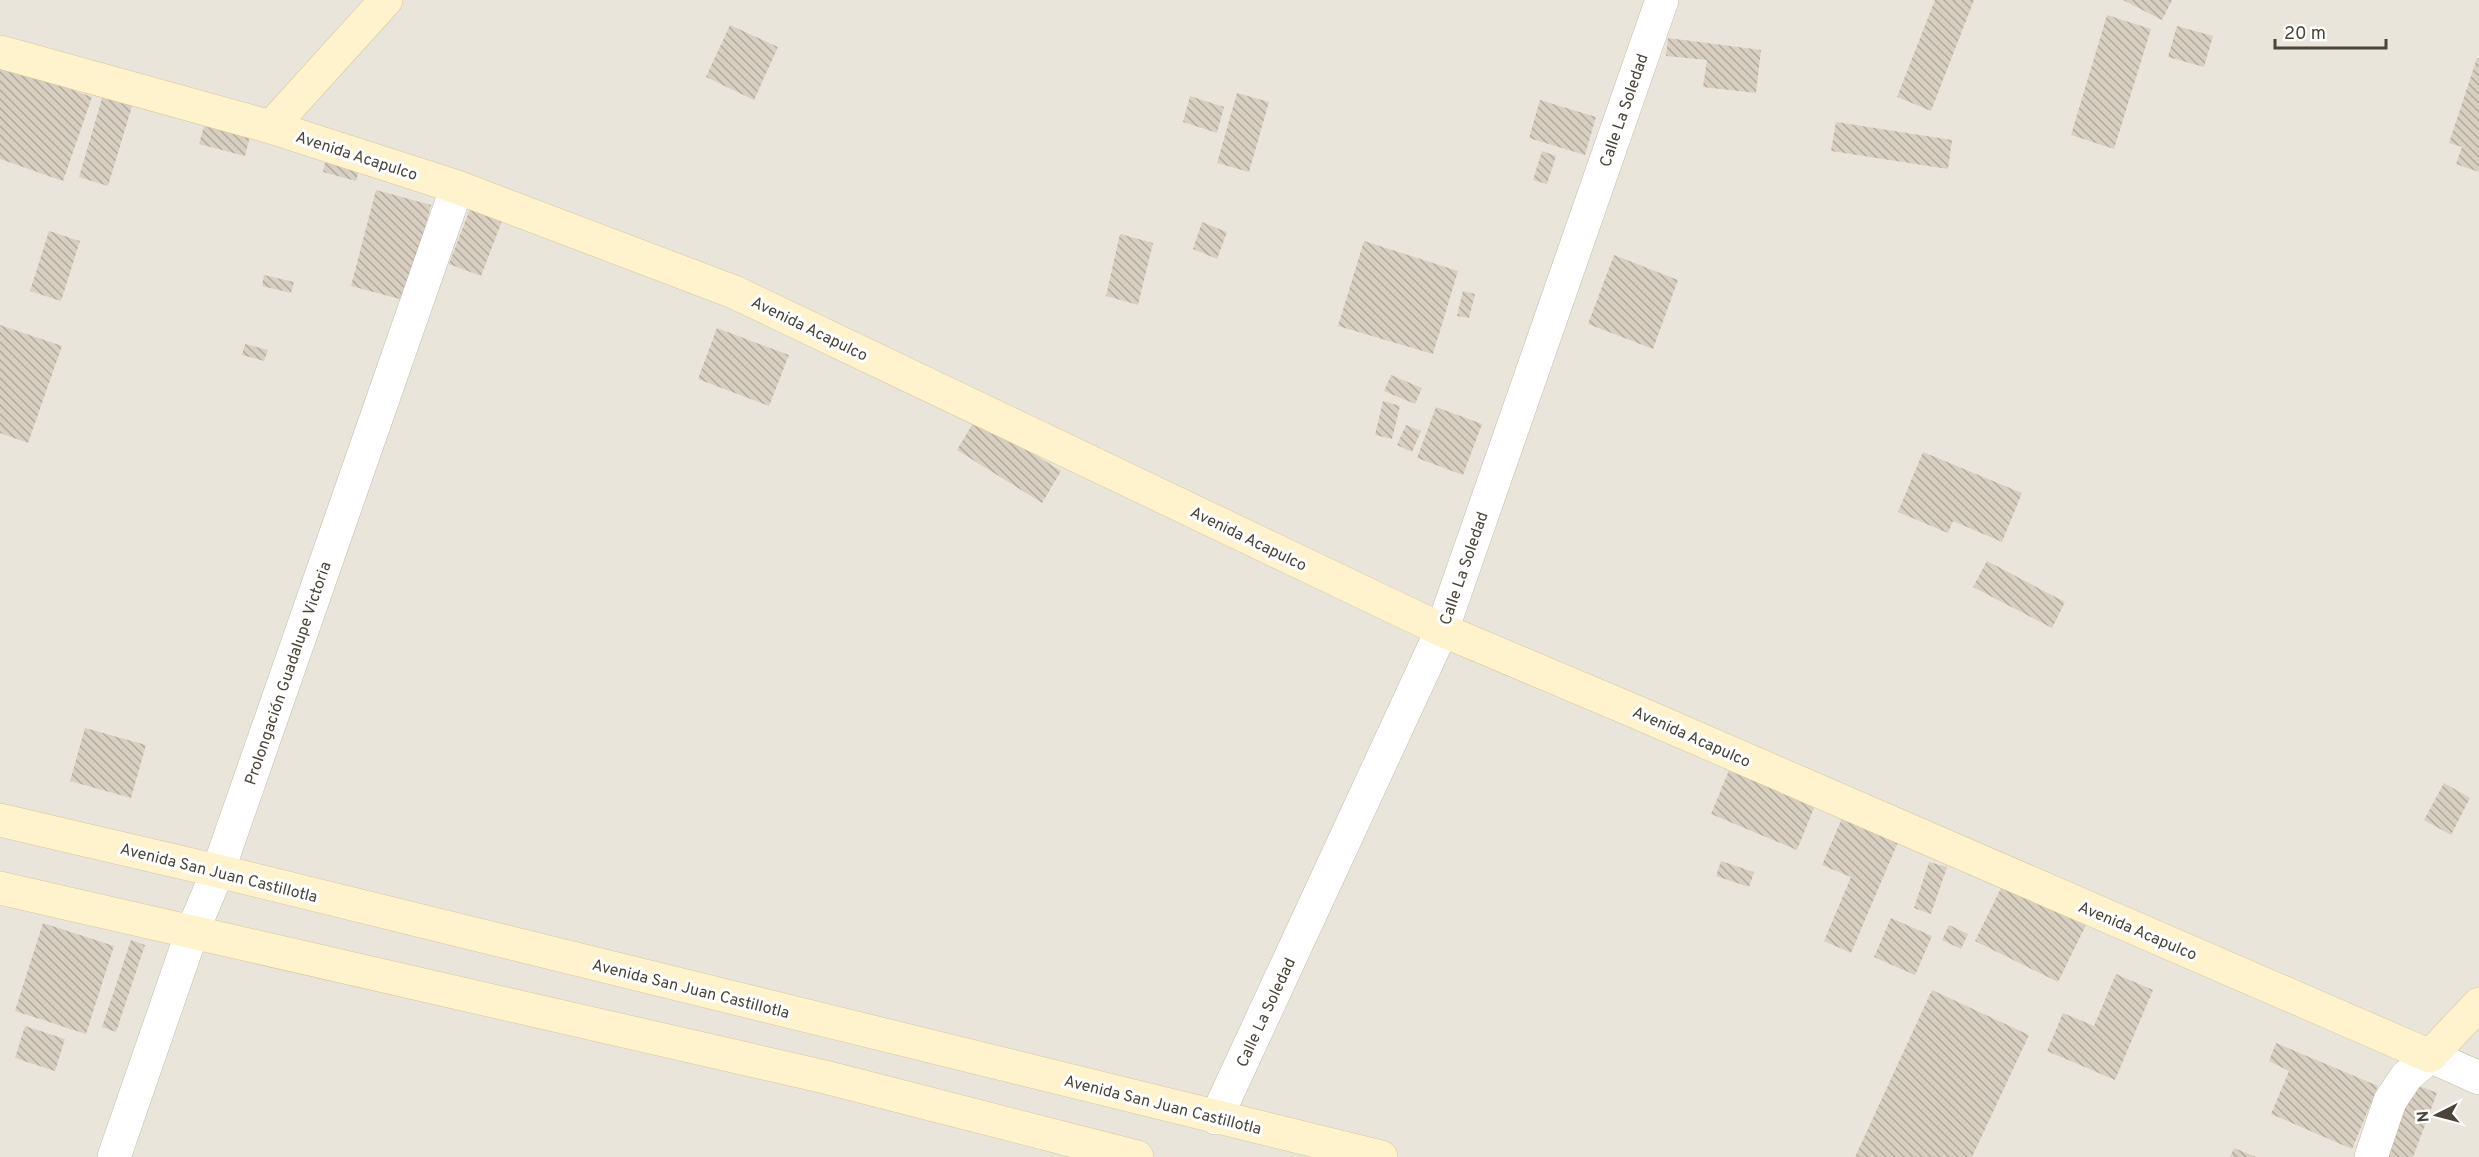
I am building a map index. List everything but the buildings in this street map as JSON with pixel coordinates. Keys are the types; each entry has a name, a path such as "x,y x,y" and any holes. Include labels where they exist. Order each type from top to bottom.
{"street":[{"path":"271,127 386,0"},
{"name":"Calle La Soledad","path":"1216,1118 1442,630 1662,0"},
{"name":"Avenida Acapulco","path":"0,52 271,127 457,187 734,292 1442,630 1644,715 2479,1077"},
{"name":"Prolongación Guadalupe Victoria","path":"114,1157 192,932 218,871 457,187"},
{"name":"Avenida San Juan Castillotla","path":"0,820 218,871 1381,1157"},
{"path":"0,888 825,1077 1137,1157"},
{"path":"2371,1157 2390,1101 2406,1077 2430,1056 2479,1005"}],"shaded area":[{"path":"0,0 2479,0 2479,1157 0,1157"}]}
